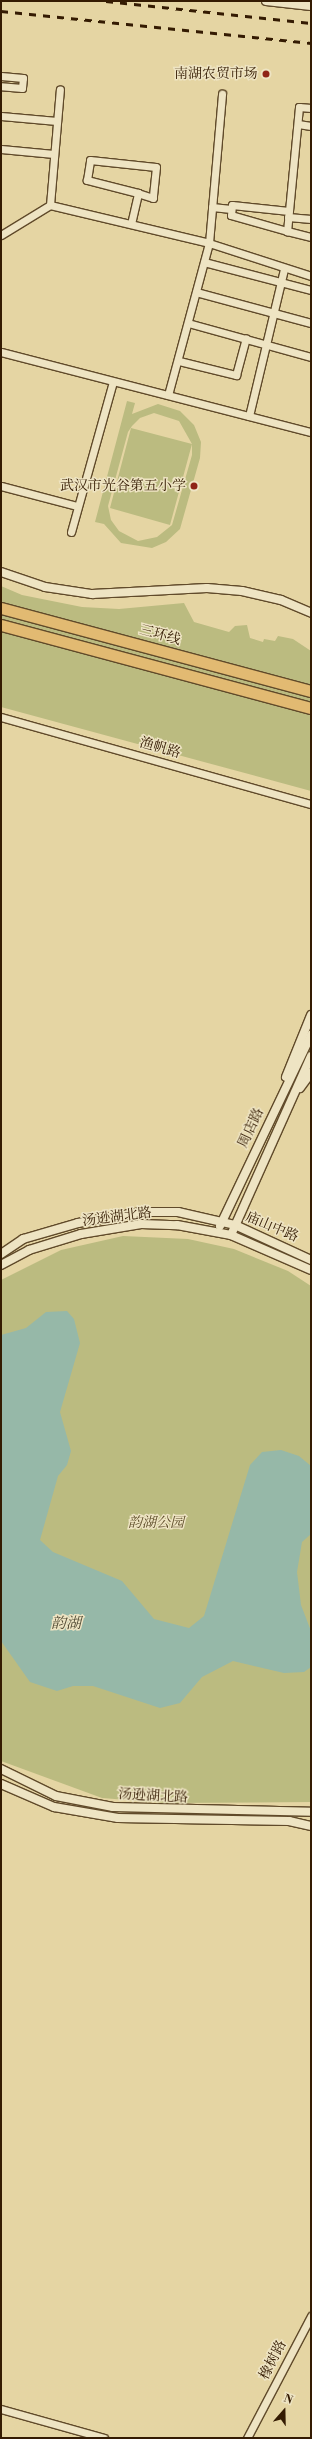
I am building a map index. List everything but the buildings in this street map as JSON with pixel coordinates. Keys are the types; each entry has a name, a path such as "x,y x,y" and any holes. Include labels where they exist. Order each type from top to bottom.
{"highway":[{"name":"三环线","path":"1,608 311,691"},
{"path":"1,625 311,708"}],"street":[{"path":"266,1 298,3 311,6"},
{"path":"1,76 23,78 22,88 1,86"},
{"path":"50,204 60,89"},
{"path":"168,395 179,361 209,244 222,94"},
{"path":"287,231 300,107 311,108"},
{"path":"1,116 57,121"},
{"path":"298,124 311,126"},
{"path":"1,149 54,154"},
{"path":"90,160 156,167 153,198 138,194 87,180 90,160"},
{"path":"131,224 138,194"},
{"path":"1,235 50,204 209,244 284,269 311,276"},
{"path":"311,219 232,205 230,215 311,237"},
{"path":"212,206 231,209"},
{"path":"204,262 311,290"},
{"path":"249,416 276,314 283,283 284,269"},
{"path":"196,292 311,323"},
{"path":"188,324 246,338 311,357"},
{"path":"179,361 236,375 246,338"},
{"path":"1,352 311,432"},
{"path":"71,532 113,382"},
{"path":"1,486 78,506"},
{"path":"1,572 45,587 92,594 235,590 281,600 311,613"},
{"name":"渔帆路","path":"1,717 311,804"},
{"path":"282,1093 311,1015"},
{"name":"周店路","path":"218,1233 282,1093 310,1036"},
{"name":"周店路","path":"235,1225 311,1056"},
{"path":"293,1098 311,1073"},
{"name":"汤逊湖北路","path":"1,1254 23,1239 108,1216 178,1212 222,1222"},
{"name":"庙山中路","path":"222,1222 235,1225 311,1260"},
{"name":"汤逊湖北路","path":"1,1265 28,1250 81,1234 141,1224 177,1225 231,1235"},
{"path":"231,1235 235,1225"},
{"name":"庙山中路","path":"231,1235 311,1270"},
{"name":"汤逊湖北路","path":"1,1770 56,1796 113,1807 311,1812"},
{"name":"汤逊湖北路","path":"1,1784 54,1807 118,1818 289,1821 311,1826"},
{"name":"橡树路","path":"247,2438 311,2316"},
{"path":"1,2409 104,2438"}],"green space":[{"path":"127,401 135,403 132,414 158,404 180,411 194,425 201,442 200,458 180,529 166,542 152,548 121,543 104,524 95,522","holes":["154,413 179,421 192,444 192,455 172,525 157,537 138,541 119,531 111,520 108,506 128,432 132,426 140,418"]},
{"path":"131,428 192,444 170,525 110,508"},
{"path":"1,586 22,595 82,607 119,609 184,603 194,622 229,632 235,626 247,625 250,638 263,642 264,639 275,641 278,636 293,639 311,651 311,791 1,707"},
{"name":"韵湖公园","path":"123,1236 188,1239 234,1249 288,1271 311,1286 311,1802 165,1803 102,1798 1,1761 1,1280 61,1250"}],"water":[{"name":"韵湖","path":"67,1311 74,1319 80,1343 60,1412 71,1451 67,1465 58,1476 40,1540 53,1552 122,1581 154,1619 189,1628 204,1616 250,1465 262,1452 281,1450 299,1456 311,1466 311,1534 302,1542 297,1572 301,1605 311,1631 311,1667 304,1672 284,1673 233,1661 202,1677 180,1703 160,1708 93,1686 73,1686 57,1691 30,1682 1,1641 1,1335 26,1328 46,1312"}],"railway":[{"path":"106,1 311,23"},
{"path":"1,11 311,43"}],"place":[{"name":"南湖农贸市场","path":"266,74"},
{"name":"武汉市光谷第五小学","path":"194,486"}]}
